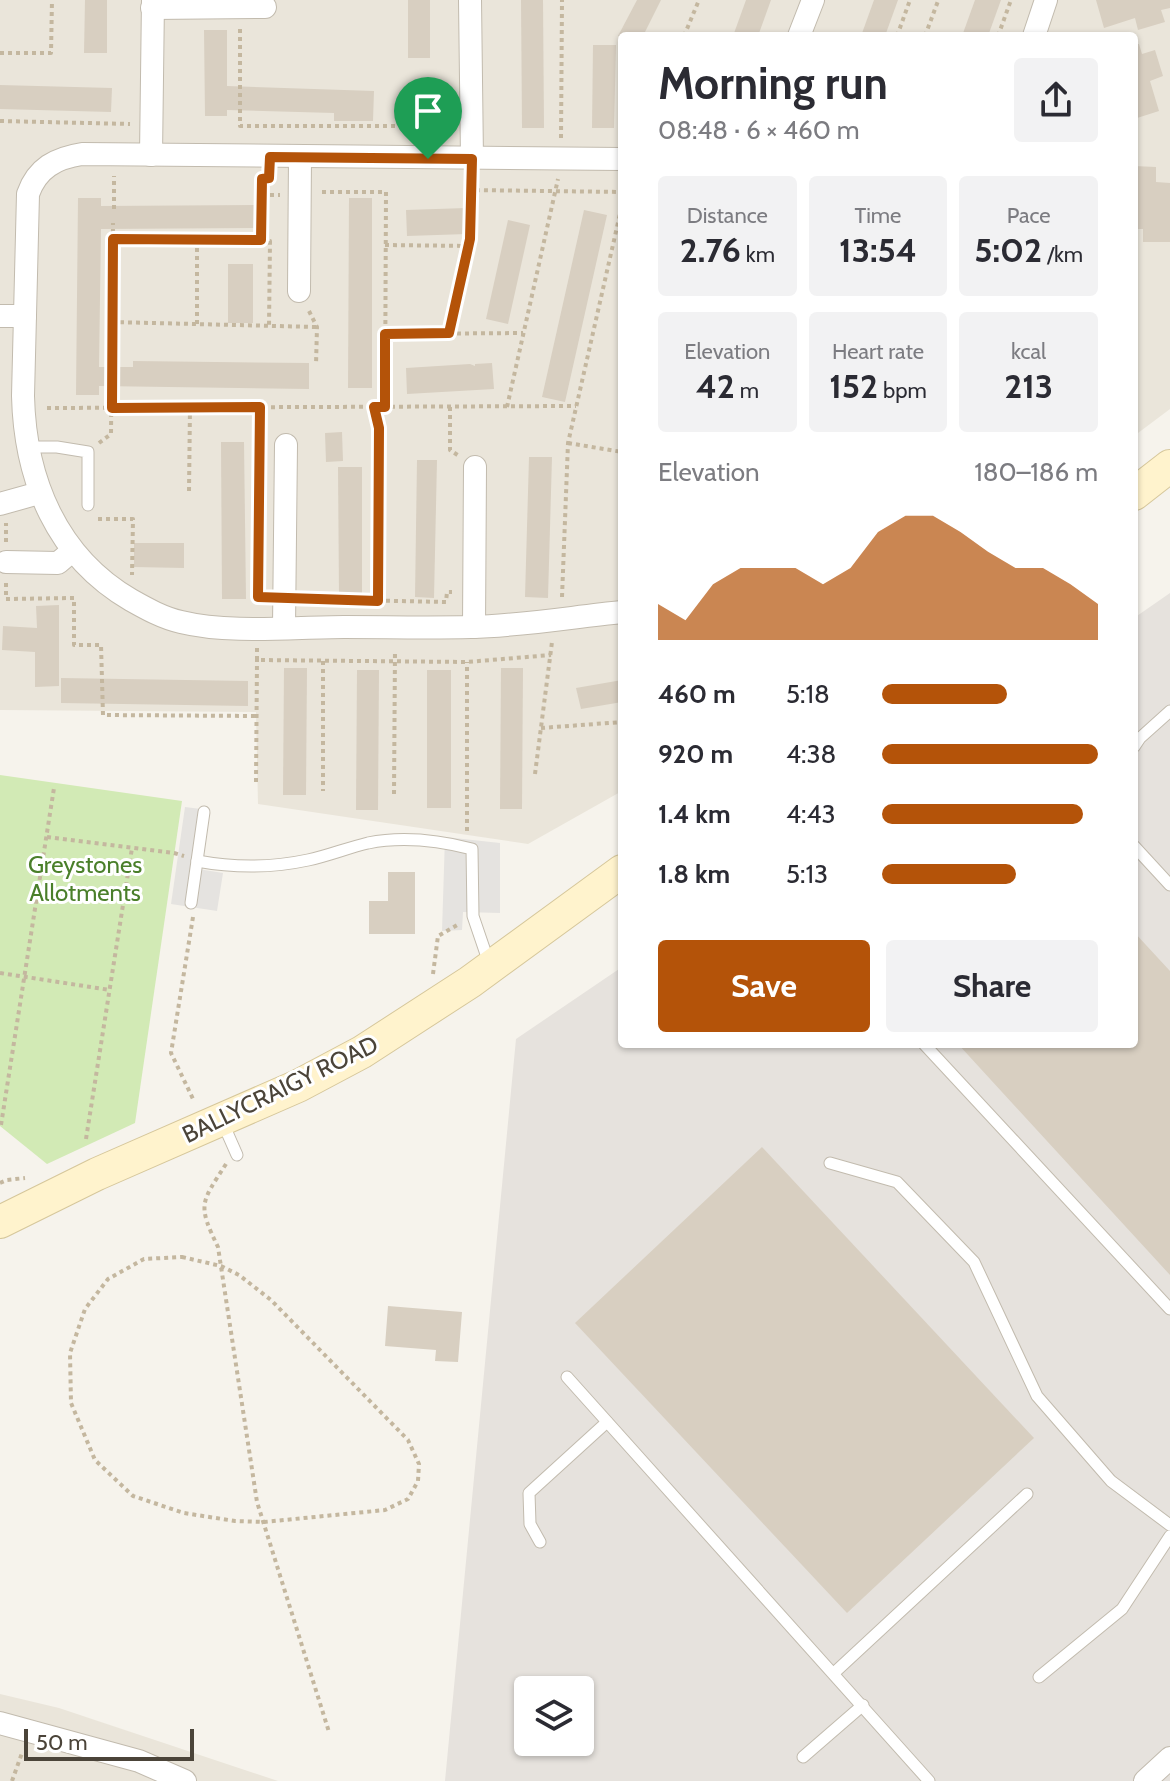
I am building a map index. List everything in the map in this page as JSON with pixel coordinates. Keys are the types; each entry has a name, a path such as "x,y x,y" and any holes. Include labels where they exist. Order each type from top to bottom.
{"main road":[{"path":"1138,491 1167,472"},
{"name":"BALLYCRAIGY ROAD","path":"0,1222 211,1117 298,1086 362,1052 491,967 618,874"}],"street":[{"path":"470,0 472,159"},
{"path":"801,32 813,0"},
{"path":"1035,32 1046,0"},
{"path":"151,155 152,4 265,7"},
{"path":"618,159 82,154 51,163 36,177 27,203 23,408 39,493 72,551 99,578 124,596 180,622 220,627 474,627 618,612"},
{"path":"299,291 300,157"},
{"path":"0,316 25,316"},
{"path":"284,627 286,445"},
{"path":"474,627 475,467"},
{"path":"0,504 39,493"},
{"path":"6,562 58,563 72,551"},
{"path":"0,1723 30,1731 136,1771 185,1781"},
{"path":"1145,1781 1170,1758"}],"lane":[{"path":"28,447 57,447 88,452 88,505"},
{"path":"1138,741 1170,711"},
{"path":"191,903 204,812"},
{"path":"197,861 229,867 274,866 309,860 369,843 406,840 435,840 472,849 473,916 491,967"},
{"path":"1138,850 1170,885"},
{"path":"928,1048 1170,1309"},
{"path":"211,1117 237,1155"},
{"path":"830,1163 897,1182 974,1262 1037,1396 1111,1481 1170,1525"},
{"path":"567,1377 929,1781"},
{"path":"540,1542 530,1524 529,1493 607,1422"},
{"path":"834,1673 1027,1494"},
{"path":"1039,1677 1122,1609 1170,1536"},
{"path":"803,1757 863,1705"}],"path":[{"path":"0,53 51,53 52,0"},
{"path":"507,407 561,159 562,0"},
{"path":"686,32 699,0"},
{"path":"898,32 910,0"},
{"path":"926,32 938,0"},
{"path":"999,32 1011,0"},
{"path":"240,7 240,126 427,126 428,159"},
{"path":"0,121 152,124"},
{"path":"114,154 114,209"},
{"path":"261,240 262,179 269,178 270,157"},
{"path":"449,333 469,246 472,159"},
{"path":"470,190 618,192"},
{"path":"300,192 386,192 385,407"},
{"path":"561,618 568,443 618,222"},
{"path":"88,452 111,434 113,223"},
{"path":"113,239 270,241 269,326"},
{"path":"197,240 197,324"},
{"path":"385,245 469,246"},
{"path":"299,291 317,327 316,365"},
{"path":"112,322 317,327"},
{"path":"385,334 523,333"},
{"path":"23,408 576,406"},
{"path":"189,491 190,407"},
{"path":"260,407 258,597 446,602 447,592 474,593"},
{"path":"374,407 379,428 378,601"},
{"path":"450,407 450,450 475,467"},
{"path":"568,443 618,451"},
{"path":"52,520 133,519 132,580 124,596"},
{"path":"74,598 74,645 101,645 103,715 256,716"},
{"path":"256,782 257,627"},
{"path":"257,660 467,662 551,655 535,774"},
{"path":"323,661 323,791"},
{"path":"394,794 395,661"},
{"path":"467,662 467,829 472,849"},
{"path":"541,728 618,722"},
{"path":"1,1125 54,788"},
{"path":"47,837 174,853"},
{"path":"86,1139 132,848"},
{"path":"191,903 194,910 171,1053 211,1117"},
{"path":"433,975 438,936 473,916"},
{"path":"0,973 110,990"},
{"path":"237,1155 228,1161 204,1198 204,1219 218,1247 257,1502 329,1732"},
{"path":"0,1183 29,1178"},
{"path":"182,1257 221,1266 239,1275 271,1300 408,1440 419,1464 418,1481 408,1499 385,1510 264,1522 184,1513 133,1496 95,1460 71,1403 70,1353 85,1309 108,1279 144,1259 182,1257"},
{"path":"12,1781 30,1731"}],"shaded area":[{"path":"0,0 1170,0 1170,409 1138,433 1138,32 618,32 618,793 528,844 258,804 256,712 0,710"},
{"path":"1170,593 1170,1781 445,1781 516,1039 618,970 618,1048 1138,1048 1138,615"},
{"path":"185,807 201,809 192,868 223,873 217,911 171,904"},
{"path":"445,837 500,843 500,913 463,912 462,930 442,931"},
{"path":"0,1694 59,1708 278,1781 0,1781"}],"green space":[{"name":"Greystones Allotments","path":"0,775 182,801 135,1123 47,1164 0,1126"}],"building":[{"path":"85,0 107,0 107,53 84,53"},
{"path":"408,0 430,0 430,58 408,58"},
{"path":"521,0 543,0 544,128 522,128"},
{"path":"637,0 661,0 645,32 620,32"},
{"path":"746,0 771,0 759,32 734,32"},
{"path":"874,0 898,0 886,32 862,32"},
{"path":"975,0 1001,0 989,32 963,32"},
{"path":"1096,0 1170,0 1170,8 1161,10 1165,22 1138,30 1135,18 1104,28"},
{"path":"204,30 227,30 227,86 374,91 373,121 334,121 334,113 227,110 227,116 205,116"},
{"path":"1138,44 1142,54 1155,50 1163,76 1150,81 1159,111 1138,118"},
{"path":"593,45 616,45 614,128 592,128"},
{"path":"0,85 112,88 111,112 0,109"},
{"path":"401,92 422,92 421,122 403,122"},
{"path":"1138,166 1156,167 1156,182 1170,183 1170,242 1143,242 1143,229 1138,229"},
{"path":"78,198 101,198 101,206 255,205 255,228 101,229 99,367 133,367 133,361 309,363 309,389 99,386 99,395 76,395"},
{"path":"349,198 372,198 372,388 348,388"},
{"path":"466,208 467,234 407,236 406,210"},
{"path":"584,210 607,215 565,402 542,397"},
{"path":"508,220 530,225 508,324 486,319"},
{"path":"228,264 253,264 253,323 228,323"},
{"path":"492,363 494,389 407,394 406,368"},
{"path":"342,432 343,461 326,462 325,433"},
{"path":"221,442 244,442 246,599 222,599"},
{"path":"529,457 552,457 548,598 525,597"},
{"path":"417,460 437,460 434,598 415,597"},
{"path":"338,467 362,467 362,595 339,595"},
{"path":"134,543 184,543 184,568 134,567"},
{"path":"59,605 59,686 35,687 35,652 2,650 3,626 37,628 36,606"},
{"path":"284,668 307,668 306,795 283,795"},
{"path":"501,668 523,668 522,809 500,809"},
{"path":"357,670 379,670 378,810 356,810"},
{"path":"427,670 451,670 451,808 427,808"},
{"path":"61,678 248,681 248,706 61,703"},
{"path":"618,681 618,703 581,709 576,688"},
{"path":"388,872 415,872 415,934 369,934 369,901 388,901"},
{"path":"1138,936 1170,971 1170,1275 962,1048 1138,1048"},
{"path":"762,1147 1034,1438 847,1613 575,1323"},
{"path":"388,1306 462,1312 458,1362 435,1361 436,1350 385,1346"}],"route":[{"path":"270,157 428,159 472,159 470,239 449,333 385,334 385,407 374,407 379,428 378,601 258,597 260,407 112,408 113,239 261,240 262,179 269,178 270,157"}]}
